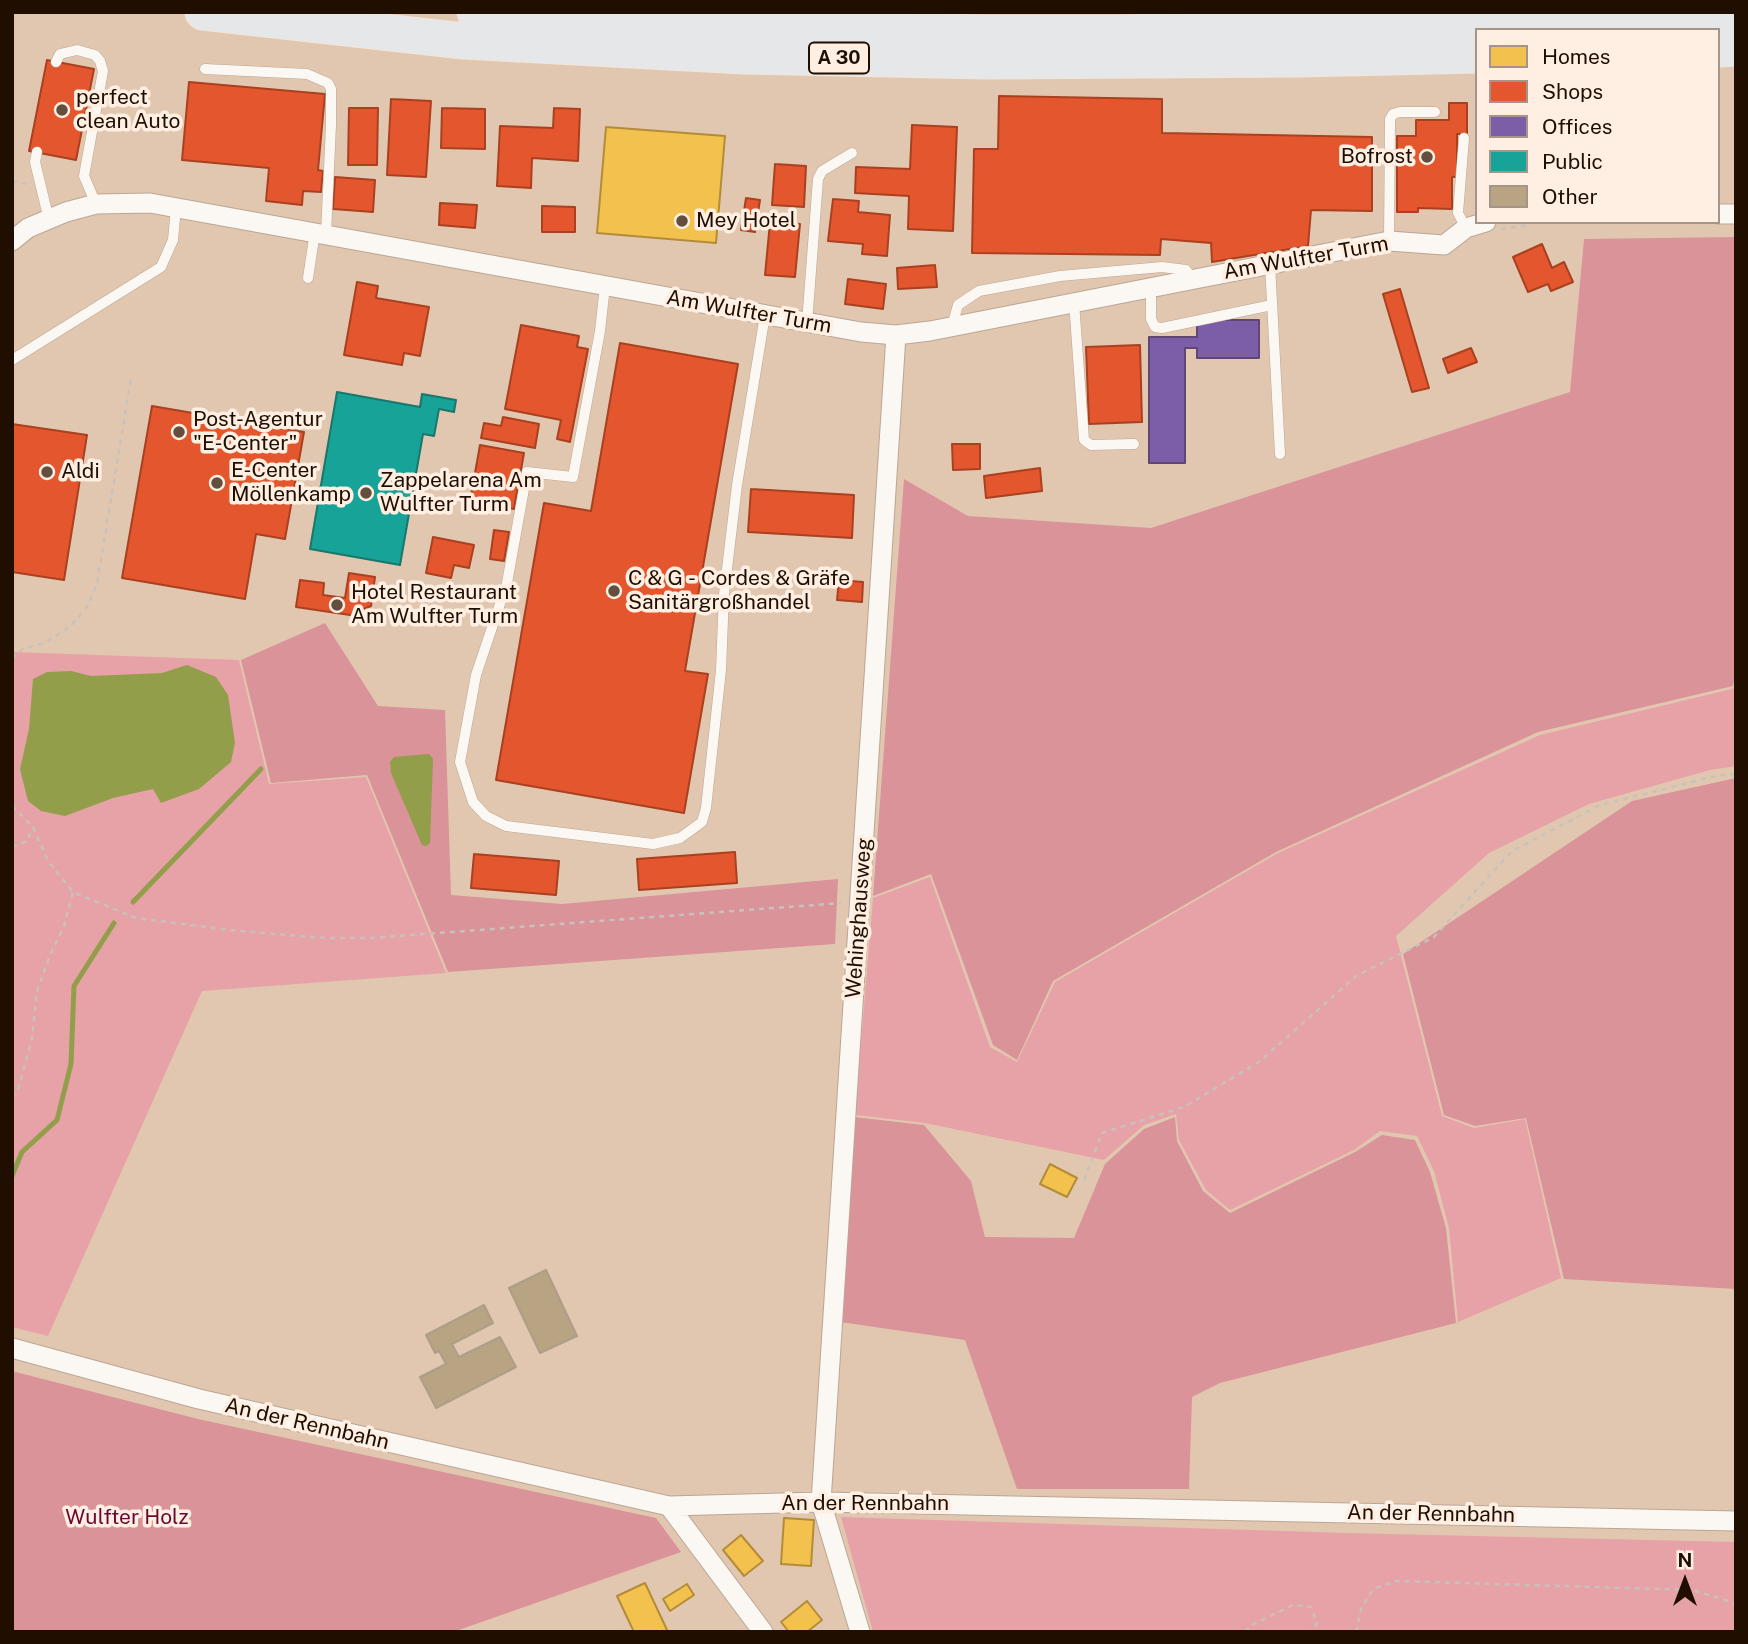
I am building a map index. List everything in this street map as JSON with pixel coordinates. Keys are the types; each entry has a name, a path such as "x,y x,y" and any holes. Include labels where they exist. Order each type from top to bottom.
{"highway":[{"name":"A 30","path":"202,12 464,41 744,56 987,61 1475,55"},
{"name":"A 30","path":"475,12 744,28 1120,33 1736,19"},
{"path":"683,12 744,28"}],"street":[{"name":"Am Wulfter Turm","path":"12,241 29,228 66,212 96,204 150,203 807,323 896,335 952,327 1389,241 1444,245 1466,228 1479,224"},
{"name":"Wehinghausweg","path":"821,1502 896,335"},
{"name":"An der Rennbahn","path":"12,1348 199,1399 669,1506 821,1502 1736,1521"},
{"path":"821,1502 860,1632"},
{"path":"669,1506 763,1632"}],"lane":[{"path":"56,62 60,54 77,50 95,55 103,71 84,176 96,204"},
{"path":"205,69 307,74 328,83 331,89 331,125 321,233 308,278"},
{"path":"1389,241 1390,119 1393,114 1399,112 1435,112"},
{"path":"1464,138 1458,213 1466,228"},
{"path":"37,152 35,162 49,220"},
{"path":"807,323 818,178 822,172 852,153"},
{"path":"12,360 161,267 173,240 176,207"},
{"path":"1270,264 1280,454"},
{"path":"952,327 958,305 979,291 1060,276 1162,267 1186,270 1193,279"},
{"path":"605,286 600,331 573,477 527,472 507,583 476,675 460,762 472,802 486,816 506,826 653,844 680,838 702,822 706,808 721,670 724,594 737,485 765,315"},
{"path":"1151,287 1152,319 1156,327 1162,328 1272,305"},
{"path":"1073,302 1084,440 1091,445 1134,444"}],"path":[{"path":"12,658 24,648 45,643 71,626 89,604 97,584 131,378"},
{"path":"1084,1180 1102,1133 1184,1107 1259,1062 1356,976 1434,937 1512,851 1600,806 1716,776 1736,774"},
{"path":"12,806 33,827 48,861 73,892 136,918 239,931 325,938 371,938 860,901"},
{"path":"12,847 27,841 33,827"},
{"path":"12,1097 18,1090 32,1038 37,991 64,926 73,892"},
{"path":"1356,1632 1361,1609 1373,1589 1396,1581 1693,1590 1736,1606"},
{"path":"1245,1632 1252,1625 1293,1605 1311,1607 1317,1624 1310,1632"}],"shaded area":[{"path":"12,652 239,660 269,784 366,777 446,973 202,991 48,1336 12,1327"},
{"path":"187,665 216,677 228,695 235,743 231,762 199,789 161,803 153,789 113,798 65,816 41,811 28,801 20,769 29,729 33,679 47,672 71,671 91,676 162,673"},
{"path":"1736,688 1736,766 1710,770 1589,804 1489,853 1396,936 1442,1116 1474,1128 1525,1119 1561,1278 1458,1322 1449,1228 1434,1171 1417,1136 1380,1131 1354,1150 1230,1210 1206,1190 1179,1140 1176,1114 1144,1125 1104,1160 925,1123 855,1115 873,898 930,877 990,1047 1017,1062 1055,982 1278,853 1540,735"},
{"path":"429,754 433,759 430,843 426,846 422,845 391,773 390,762 394,757"},
{"path":"841,1517 1736,1542 1736,1632 873,1632"}],"green space":[{"path":"1736,237 1736,669 1733,686 1538,732 1276,852 1053,981 1017,1060 993,1045 931,874 873,896 904,479 968,516 1151,528 1570,392 1584,239"},
{"path":"325,623 378,706 445,710 451,895 562,904 838,879 835,944 448,972 367,775 271,783 241,660"},
{"path":"1736,778 1736,1289 1564,1279 1526,1118 1475,1126 1444,1115 1403,954 1632,801"},
{"path":"854,1117 924,1125 971,1181 985,1237 1074,1238 1105,1164 1144,1129 1175,1117 1177,1141 1203,1191 1230,1213 1355,1152 1382,1135 1415,1140 1430,1172 1446,1228 1456,1323 1220,1383 1192,1397 1189,1489 1017,1489 965,1340 840,1322"},
{"name":"Wulfter Holz","path":"12,1371 198,1419 656,1518 681,1552 453,1632 12,1632"}],"building: Homes":[{"path":"606,127 725,136 716,243 597,233"},
{"path":"1050,1164 1077,1178 1067,1197 1040,1184"},
{"path":"784,1518 814,1520 811,1566 781,1564"},
{"path":"741,1535 763,1561 744,1576 723,1550"},
{"path":"645,1583 668,1632 634,1632 617,1596"},
{"path":"687,1584 694,1595 670,1611 663,1599"},
{"path":"807,1601 822,1620 807,1632 789,1632 781,1622"}],"building: Shops":[{"name":"perfect clean Auto","path":"47,60 94,69 76,160 29,151"},
{"path":"189,82 325,94 318,170 323,171 321,192 303,191 302,205 266,201 269,168 182,160"},
{"path":"999,96 1162,99 1162,133 1372,137 1372,211 1311,210 1308,246 1212,262 1211,243 1161,239 1160,255 972,253 974,149 998,149"},
{"path":"391,99 431,101 426,177 387,175"},
{"name":"Bofrost","path":"1449,103 1467,103 1467,134 1457,134 1457,177 1452,177 1452,209 1418,208 1418,212 1397,212 1397,136 1416,136 1416,120 1449,120"},
{"path":"349,108 378,108 377,165 348,165"},
{"path":"442,108 485,109 485,149 441,148"},
{"path":"554,108 580,109 578,161 532,158 531,188 497,186 500,126 553,128"},
{"path":"912,125 957,127 953,231 908,229 909,196 855,193 856,167 910,169"},
{"path":"775,164 806,166 804,207 772,205"},
{"path":"335,177 375,180 373,212 333,209"},
{"path":"746,198 760,200 755,232 741,230"},
{"path":"833,199 859,201 858,212 890,215 887,256 862,254 863,244 828,241"},
{"path":"440,203 477,205 475,228 439,225"},
{"path":"542,206 575,207 575,232 542,232"},
{"path":"770,222 800,224 795,277 765,275"},
{"path":"1542,244 1552,268 1564,262 1573,282 1551,291 1548,284 1528,292 1513,257"},
{"path":"935,265 937,287 898,289 897,268"},
{"path":"848,279 886,284 883,309 845,304"},
{"path":"357,282 378,286 376,298 429,307 420,356 404,353 402,365 344,355"},
{"path":"1400,289 1429,388 1412,392 1383,294"},
{"path":"521,325 579,336 577,347 588,349 570,442 557,439 561,420 505,409"},
{"name":"C & G - Cordes & Gräfe Sanitärgroßhandel","path":"620,343 738,364 685,671 708,674 684,813 496,780 544,503 591,511"},
{"path":"1140,345 1142,422 1089,424 1086,347"},
{"path":"1471,348 1477,362 1448,373 1443,359"},
{"name":"E-Center Möllenkamp","path":"152,406 304,432 285,539 256,534 245,599 122,578"},
{"path":"503,417 539,424 535,448 481,438 484,423 501,426"},
{"name":"Aldi","path":"12,424 87,435 64,580 12,572"},
{"path":"952,444 980,444 980,469 953,470"},
{"path":"480,445 524,453 514,509 470,501"},
{"path":"1040,468 1042,491 986,498 984,476"},
{"path":"751,489 854,495 852,538 748,532"},
{"path":"494,530 509,532 504,561 490,559"},
{"path":"433,537 474,545 469,568 454,565 451,578 426,573"},
{"path":"349,573 375,577 371,606 350,615 296,607 300,580 324,583 323,595 345,598"},
{"path":"839,580 863,582 862,602 837,600"},
{"path":"735,852 737,883 639,890 637,859"},
{"path":"474,854 559,861 556,895 471,888"}],"building: Offices":[{"path":"1197,320 1259,320 1259,358 1197,358 1197,348 1185,348 1185,463 1149,463 1149,337 1197,337"}],"building: Public":[{"name":"Zappelarena Am Wulfter Turm","path":"337,392 420,407 422,394 456,400 454,412 439,409 434,436 423,434 400,565 310,549"}],"building: Other":[{"path":"546,1270 577,1336 540,1353 509,1288"},
{"path":"484,1305 493,1323 452,1344 459,1357 500,1337 516,1367 436,1408 420,1377 446,1364 439,1351 435,1353 426,1335"}],"waterway":[{"path":"133,902 261,769"},
{"path":"12,1176 22,1152 57,1120 71,1064 74,986 114,923"}],"place":[{"name":"perfect clean Auto","path":"62,110"},
{"name":"Bofrost","path":"1427,157"},
{"name":"Mey Hotel","path":"682,221"},
{"name":"Post-Agentur \"E-Center\"","path":"179,432"},
{"name":"Aldi","path":"47,472"},
{"name":"E-Center Möllenkamp","path":"217,483"},
{"name":"Zappelarena Am Wulfter Turm","path":"366,493"},
{"name":"C & G - Cordes & Gräfe Sanitärgroßhandel","path":"614,591"},
{"name":"Hotel Restaurant Am Wulfter Turm","path":"337,605"}]}
